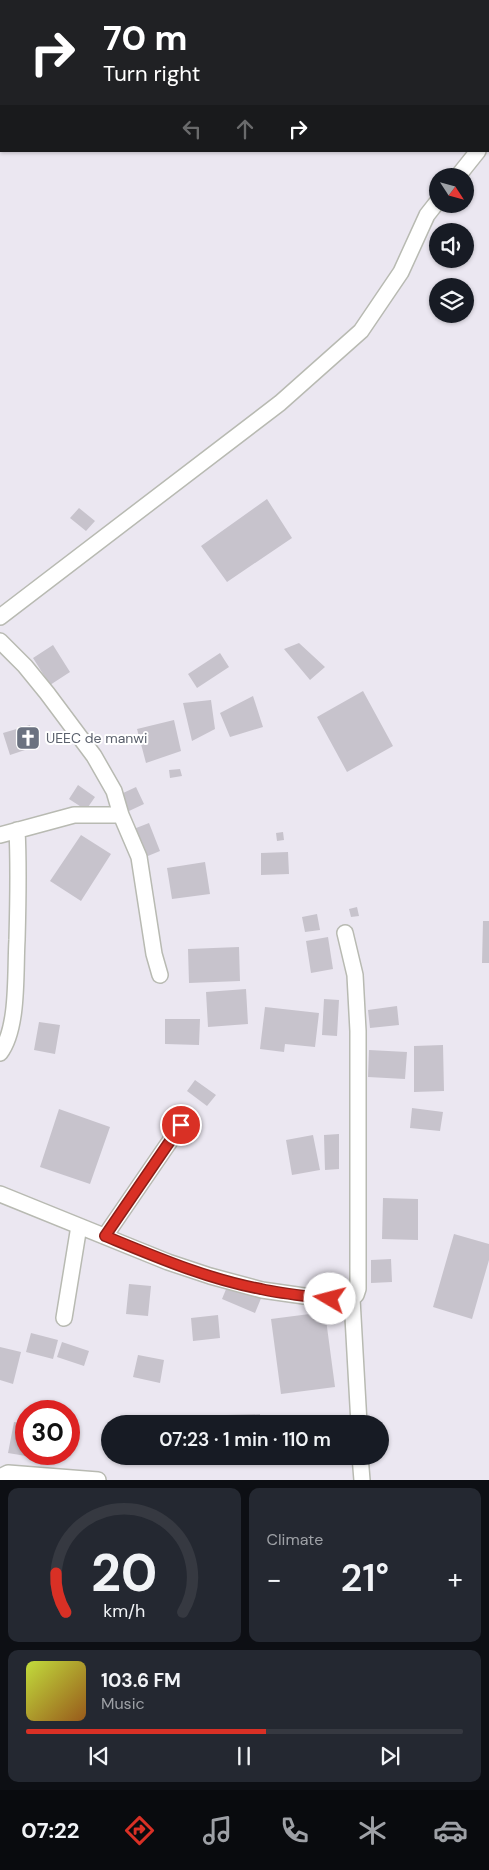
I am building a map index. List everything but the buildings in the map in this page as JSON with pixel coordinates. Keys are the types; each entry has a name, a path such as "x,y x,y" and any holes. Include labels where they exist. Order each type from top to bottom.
{"street":[{"path":"464,168 477,152"},
{"path":"0,617 280,403 361,331 401,272 429,212"},
{"path":"0,641 25,666 47,693 94,756 114,791 121,815 139,857 154,954 160,975"},
{"path":"0,835 74,814 121,815"},
{"path":"0,1052 4,1047 12,1021 15,988 19,885 18,830"},
{"path":"0,1194 168,1262 239,1284 262,1290 346,1302 352,1299 358,1289 358,1031 355,975 345,933"},
{"path":"105,1236 181,1125"},
{"path":"64,1318 79,1226"},
{"path":"352,1299 358,1415"},
{"path":"361,1465 362,1480"},
{"path":"0,1477 8,1473 98,1480"}],"place":[{"name":"UEEC de manwi","path":"28,738"}],"route":[{"path":"181,1125 105,1236 168,1262 210,1276 262,1290 330,1299"}]}
